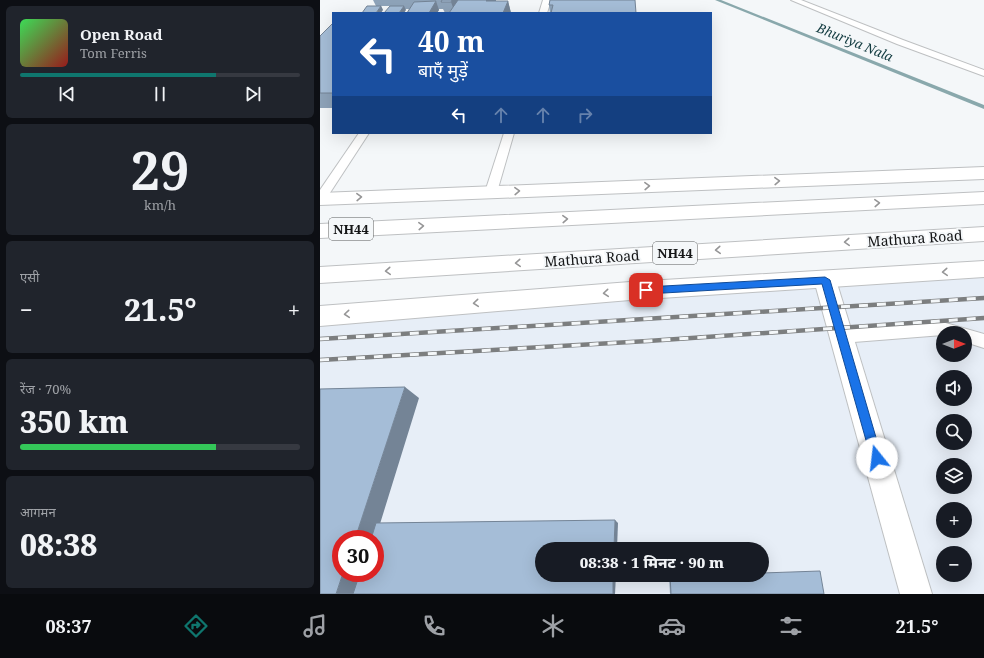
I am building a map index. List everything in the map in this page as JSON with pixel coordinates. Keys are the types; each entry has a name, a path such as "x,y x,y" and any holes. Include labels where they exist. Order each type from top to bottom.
{"main road":[{"path":"320,199 984,173"},
{"name":"NH44","path":"320,231 984,198"},
{"name":"Mathura Road","path":"320,275 984,234"},
{"path":"320,316 630,291 984,269"},
{"path":"825,280 916,594"}],"lane":[{"path":"543,12 547,0"},
{"path":"795,0 984,73"},
{"path":"320,199 363,134"},
{"path":"492,192 508,134"},
{"path":"842,336 936,328"},
{"path":"972,337 984,340"}],"shaded area":[{"path":"984,266 984,594 320,594 320,305"}],"building":[{"path":"442,0 452,0 451,2 441,2"},
{"path":"458,0 508,1 503,12 450,12"},
{"path":"550,0 635,0 636,12 551,12 553,5 549,5"},
{"path":"436,1 430,12 408,12 414,2"},
{"path":"367,6 381,6 377,12 363,12"},
{"path":"390,6 404,6 400,12 385,12"},
{"path":"332,24 332,93 320,93 320,36"},
{"path":"405,387 358,530 332,530 332,582 340,582 336,594 320,594 320,389"},
{"path":"615,520 614,542 535,542 535,582 613,582 613,594 353,594 357,582 384,582 384,530 374,530 376,523"},
{"path":"820,571 824,594 671,594 670,582 769,582 769,573"}],"waterway":[{"name":"Bhuriya Nala","path":"717,0 984,107"}],"railway":[{"path":"320,339 984,298"},
{"path":"320,360 648,341 984,318"}],"route":[{"path":"646,290 825,280 877,458"}]}
